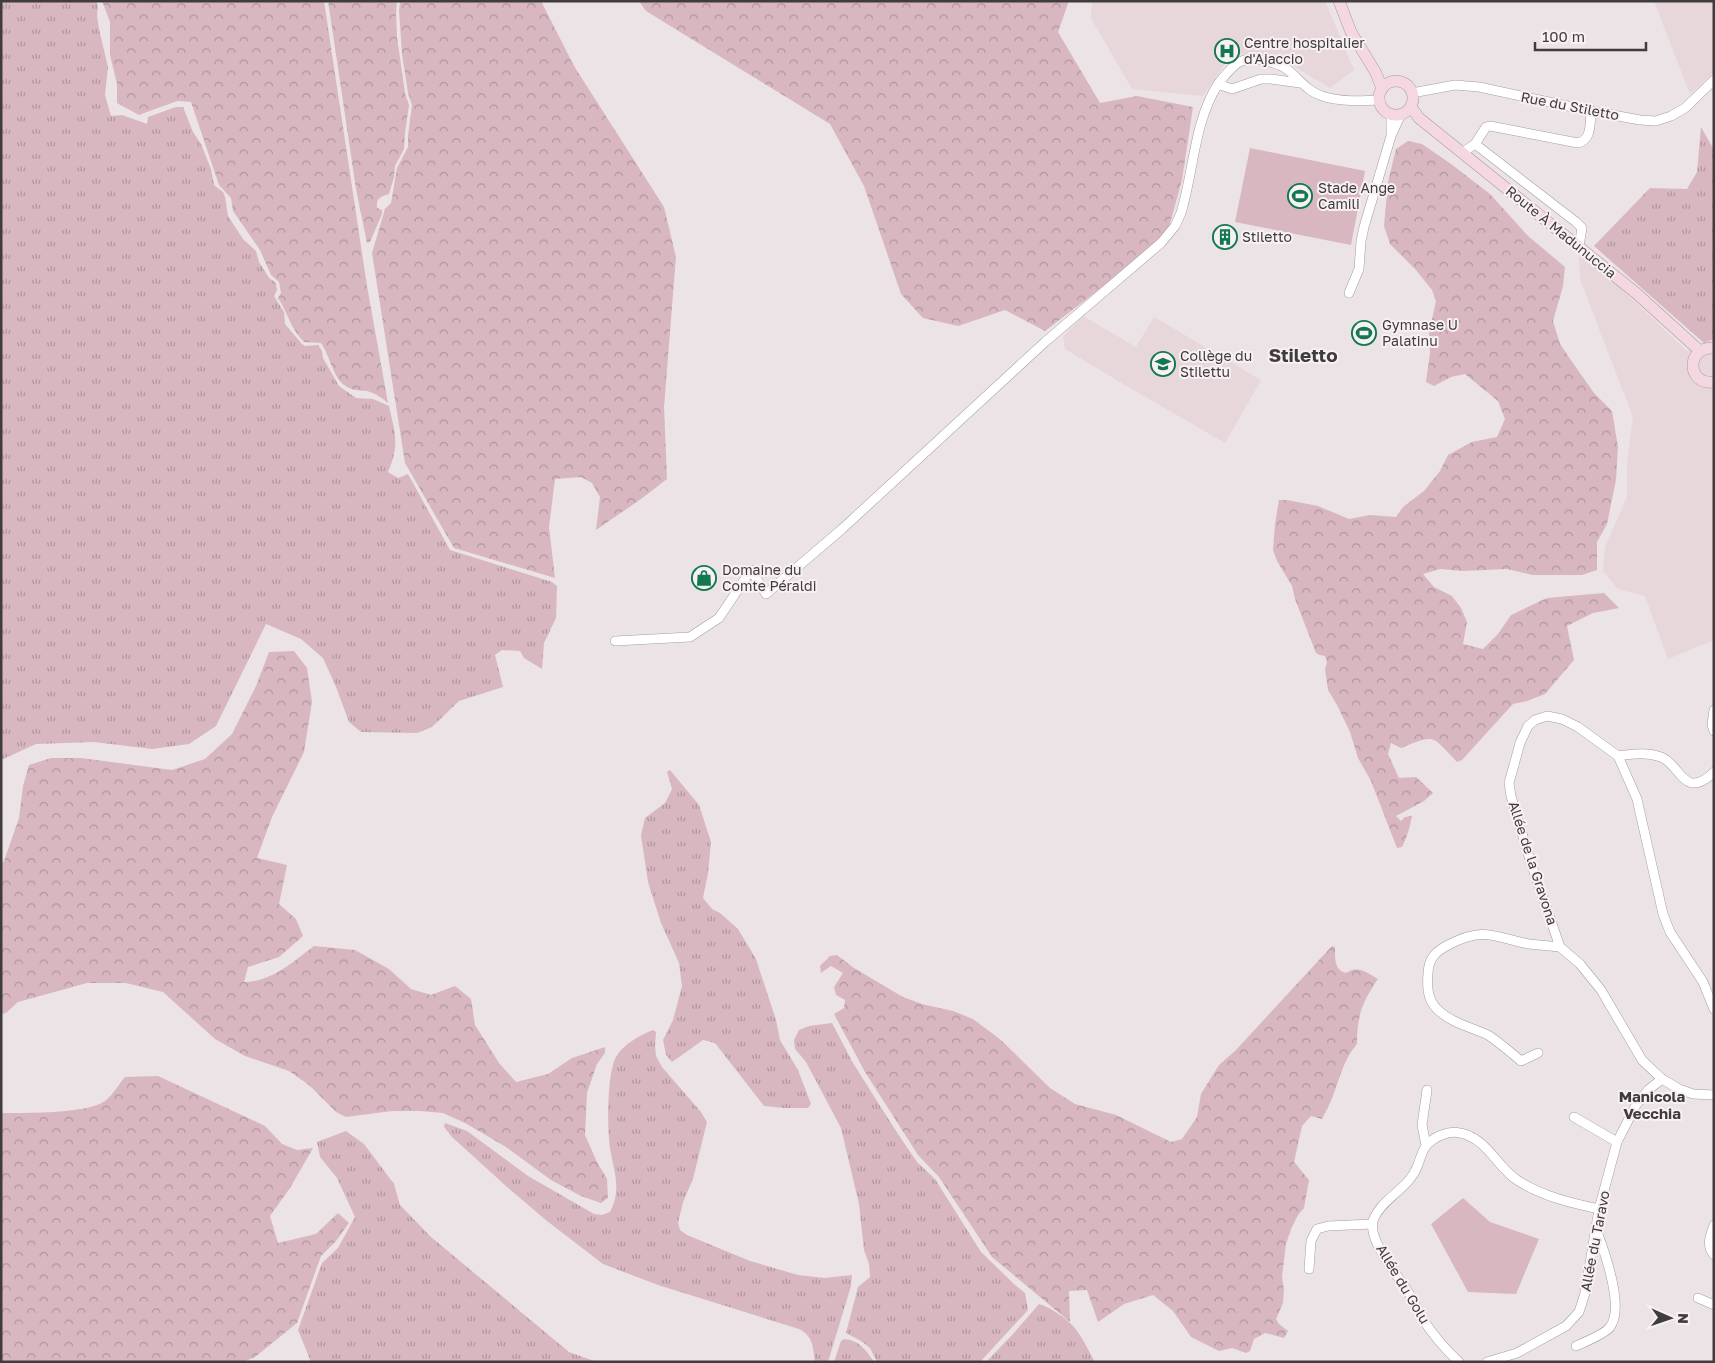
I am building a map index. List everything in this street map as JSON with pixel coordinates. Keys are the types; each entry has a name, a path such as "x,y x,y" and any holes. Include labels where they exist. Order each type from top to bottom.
{"main road":[{"path":"1339,1 1351,32 1376,73 1386,85"},
{"path":"1401,82 1406,84 1412,93 1402,112 1383,108 1380,100 1386,85 1401,82"},
{"name":"Route À Madunuccia","path":"1402,112 1419,118 1579,246 1636,293 1700,351"},
{"path":"1712,383 1696,376 1693,370 1693,363 1695,356 1700,351 1714,348"}],"street":[{"path":"616,641 690,637 719,618 751,570 766,594 842,528 1045,342 1161,243 1175,226 1181,213 1201,122 1207,104 1218,84 1230,69 1241,60 1256,58 1286,68 1300,83 1320,95 1339,100 1380,100"},
{"path":"1218,84 1232,89 1261,79 1271,78 1300,83"},
{"name":"Rue du Stiletto","path":"1412,93 1455,85 1479,87 1592,111 1656,121 1671,116 1685,108 1714,80"},
{"path":"1462,153 1474,144 1486,127 1490,126 1578,143 1584,142 1588,137 1592,111"},
{"path":"1349,293 1359,269 1364,227 1391,136 1402,112"},
{"path":"1474,144 1582,228 1579,246"},
{"path":"1714,710 1712,725 1714,731"},
{"name":"Allée de la Gravona","path":"1560,947 1530,860 1509,783 1517,752 1528,726 1535,720 1547,716 1562,719 1578,727 1618,756 1638,799 1663,914 1670,932 1703,982 1714,1010"},
{"path":"1618,756 1638,753 1662,758 1682,778 1689,782 1698,782 1714,772"},
{"path":"1538,1053 1521,1061 1488,1036 1441,1012 1433,1003 1426,988 1428,969 1432,956 1439,950 1472,934 1501,936 1530,944 1560,947 1580,964 1601,990 1642,1060 1662,1079 1679,1089 1693,1094 1714,1095"},
{"name":"Allée du Taravo","path":"1487,1362 1517,1353 1566,1326 1579,1312 1586,1293 1599,1209 1617,1142 1636,1106 1648,1090 1662,1079"},
{"path":"1309,1269 1311,1241 1317,1229 1328,1226 1372,1224 1374,1216 1382,1206 1415,1174 1426,1145 1422,1125 1427,1090"},
{"path":"1574,1118 1617,1142"},
{"path":"1426,1145 1443,1134 1458,1132 1475,1138 1502,1168 1517,1180 1536,1190 1570,1202 1599,1209"},
{"name":"Allée du Golu","path":"1372,1224 1375,1238 1387,1261 1424,1321 1459,1362"},
{"path":"1714,1225 1708,1240 1710,1251 1714,1255"},
{"path":"1576,1346 1609,1328 1615,1318 1615,1297 1596,1226"},
{"path":"1698,1298 1714,1305"}],"shaded area":[{"name":"Centre hospitalier d'Ajaccio","path":"1092,1 1325,1 1354,70 1330,88 1275,55 1232,54 1203,96 1132,89 1091,18"},
{"path":"1654,1 1714,1 1714,72 1690,94"},
{"path":"1579,256 1602,271 1687,351 1714,339 1714,640 1668,659 1645,596 1618,589 1603,571 1605,547 1627,497 1627,464 1633,417 1580,279"},
{"name":"Collège du Stilettu","path":"1083,316 1136,347 1154,317 1261,380 1225,443 1065,349 1063,337"}],"green space":[{"path":"1,1 96,1 99,29 108,67 105,95 111,116 122,115 147,124 148,117 176,107 183,107 211,169 214,185 223,192 228,216 243,239 256,251 259,262 269,278 276,283 277,290 274,296 284,312 285,324 305,346 318,345 339,386 356,398 373,399 389,406 395,446 392,463 388,472 398,478 408,474 450,550 552,582 557,586 556,618 544,643 542,669 524,658 520,651 502,650 495,655 503,687 459,701 432,727 417,733 361,732 349,722 323,658 301,639 266,624 216,726 189,744 152,749 94,742 36,744 1,760"},
{"path":"102,1 324,1 367,286 388,403 373,393 352,389 344,385 337,377 321,343 304,342 295,331 278,298 281,293 279,282 271,275 260,250 233,211 231,198 219,185 191,102 177,101 139,115 117,103 117,84 110,55 110,22"},
{"path":"328,1 397,1 397,37 405,93 409,105 404,149 395,166 389,194 378,200 377,208 382,210 382,214 370,242 367,243 356,189"},
{"path":"400,1 541,1 574,66 664,207 676,257 664,407 667,479 596,530 600,497 592,483 581,477 555,479 549,527 555,578 454,548 405,463 372,253 385,209 391,203 397,168 408,147 412,105 408,93 402,54"},
{"path":"639,1 1069,1 1058,32 1100,103 1137,96 1193,107 1182,180 1166,238 1045,331 1005,310 958,326 923,318 901,294 864,186 830,124 646,11"},
{"path":"1701,127 1714,150 1714,339 1704,343 1594,246 1650,188 1687,189 1697,172"},
{"path":"1408,141 1422,144 1490,194 1528,236 1565,267 1563,286 1553,321 1560,344 1594,393 1612,411 1618,447 1616,480 1607,524 1597,542 1597,570 1582,575 1533,575 1507,569 1462,571 1440,569 1423,574 1434,587 1452,596 1461,608 1467,622 1463,644 1483,649 1498,634 1511,615 1547,598 1604,593 1619,608 1593,613 1567,626 1574,660 1545,694 1513,704 1462,760 1457,762 1442,746 1432,740 1421,740 1401,748 1391,743 1388,754 1399,778 1416,777 1433,793 1424,801 1396,816 1401,821 1405,817 1412,816 1404,843 1402,847 1397,848 1371,781 1358,758 1350,732 1328,690 1325,656 1316,653 1295,599 1292,586 1277,561 1273,550 1279,500 1318,506 1349,519 1370,515 1396,517 1403,507 1424,491 1440,471 1448,455 1472,442 1497,437 1505,419 1498,401 1465,374 1451,377 1434,386 1426,382 1430,353 1429,333 1436,301 1432,290 1416,270 1390,244 1384,226 1388,182 1396,149"},
{"name":"Stade Ange Camili","path":"1250,148 1365,171 1351,245 1235,222"},
{"path":"294,651 307,668 312,702 304,752 272,817 257,858 287,865 279,904 296,919 303,936 279,957 248,967 244,982 263,979 272,975 314,946 355,950 389,969 411,989 431,995 455,986 471,999 475,1025 499,1063 516,1082 548,1074 572,1058 605,1047 605,1053 597,1064 587,1093 585,1135 607,1179 608,1198 601,1203 581,1196 551,1180 506,1147 465,1123 443,1113 392,1111 346,1117 336,1112 309,1085 289,1071 245,1056 215,1039 163,992 126,983 87,983 18,1002 6,1013 1,1014 1,865 19,818 23,786 29,765 51,758 81,758 172,770 205,759 232,734 256,686 269,652"},
{"path":"670,770 699,805 711,842 703,898 712,909 720,913 738,929 756,959 776,1020 780,1040 798,1070 811,1104 808,1108 764,1106 715,1043 703,1040 672,1062 666,1055 663,1040 673,1020 682,986 679,963 661,923 648,882 641,835 645,818 665,803 672,789 667,772"},
{"path":"1332,946 1335,947 1335,959 1339,969 1346,973 1354,970 1366,972 1378,979 1368,995 1359,1017 1357,1044 1345,1064 1322,1119 1311,1116 1302,1126 1294,1162 1309,1180 1304,1208 1291,1229 1286,1244 1282,1277 1283,1303 1276,1319 1288,1331 1284,1338 1265,1333 1254,1339 1250,1351 1246,1353 1232,1348 1219,1351 1191,1337 1173,1311 1153,1295 1124,1304 1098,1322 1087,1290 1069,1291 1070,1322 992,1257 939,1177 918,1155 865,1072 834,1014 844,1008 845,1000 836,995 834,987 843,973 831,966 821,973 820,966 830,956 837,955 854,968 903,997 922,1004 953,1011 973,1019 1001,1040 1050,1088 1075,1104 1116,1115 1171,1142 1182,1139 1197,1117 1201,1094 1219,1065 1235,1051"},
{"path":"832,1023 853,1063 894,1128 917,1162 935,1179 981,1252 1025,1293 1028,1310 980,1362 877,1362 870,1348 846,1333 858,1287 870,1277 869,1264 864,1250 859,1204 841,1128 806,1062 795,1049 794,1040 799,1030 809,1026"},
{"path":"653,1030 656,1032 656,1056 662,1067 701,1112 707,1122 693,1179 683,1202 678,1223 680,1230 687,1235 750,1261 798,1275 825,1278 852,1275 851,1286 828,1362 815,1362 810,1339 799,1329 658,1285 603,1264 547,1221 506,1186 452,1137 444,1127 445,1123 467,1131 528,1176 594,1214 602,1215 610,1212 616,1195 615,1173 608,1128 609,1088 613,1065 623,1048 638,1037"},
{"path":"158,1076 265,1126 282,1144 297,1150 313,1148 290,1188 270,1216 278,1243 316,1234 338,1213 349,1223 336,1241 321,1256 297,1323 255,1357 243,1362 1,1362 1,1113 55,1112 85,1108 105,1101 125,1077"},
{"path":"346,1131 364,1144 394,1184 400,1205 431,1237 569,1352 597,1362 311,1362 298,1330 322,1263 338,1248 355,1217 337,1178 320,1157 317,1142"},
{"path":"1463,1198 1490,1222 1539,1239 1516,1294 1468,1292 1431,1224"},
{"path":"1039,1304 1060,1315 1074,1327 1095,1362 986,1362"},
{"path":"844,1339 858,1344 874,1362 834,1362 841,1341"}],"place":[{"name":"Centre hospitalier d'Ajaccio","path":"1227,51"},
{"name":"Stade Ange Camili","path":"1300,196"},
{"name":"Stiletto","path":"1225,237"},
{"name":"Gymnase U Palatinu","path":"1364,333"},
{"name":"Collège du Stilettu","path":"1163,364"},
{"name":"Domaine du Comte Péraldi","path":"704,578"}],"district":[{"name":"Stiletto","path":"1303,355"},
{"name":"Manicola Vecchia","path":"1652,1106"}]}
